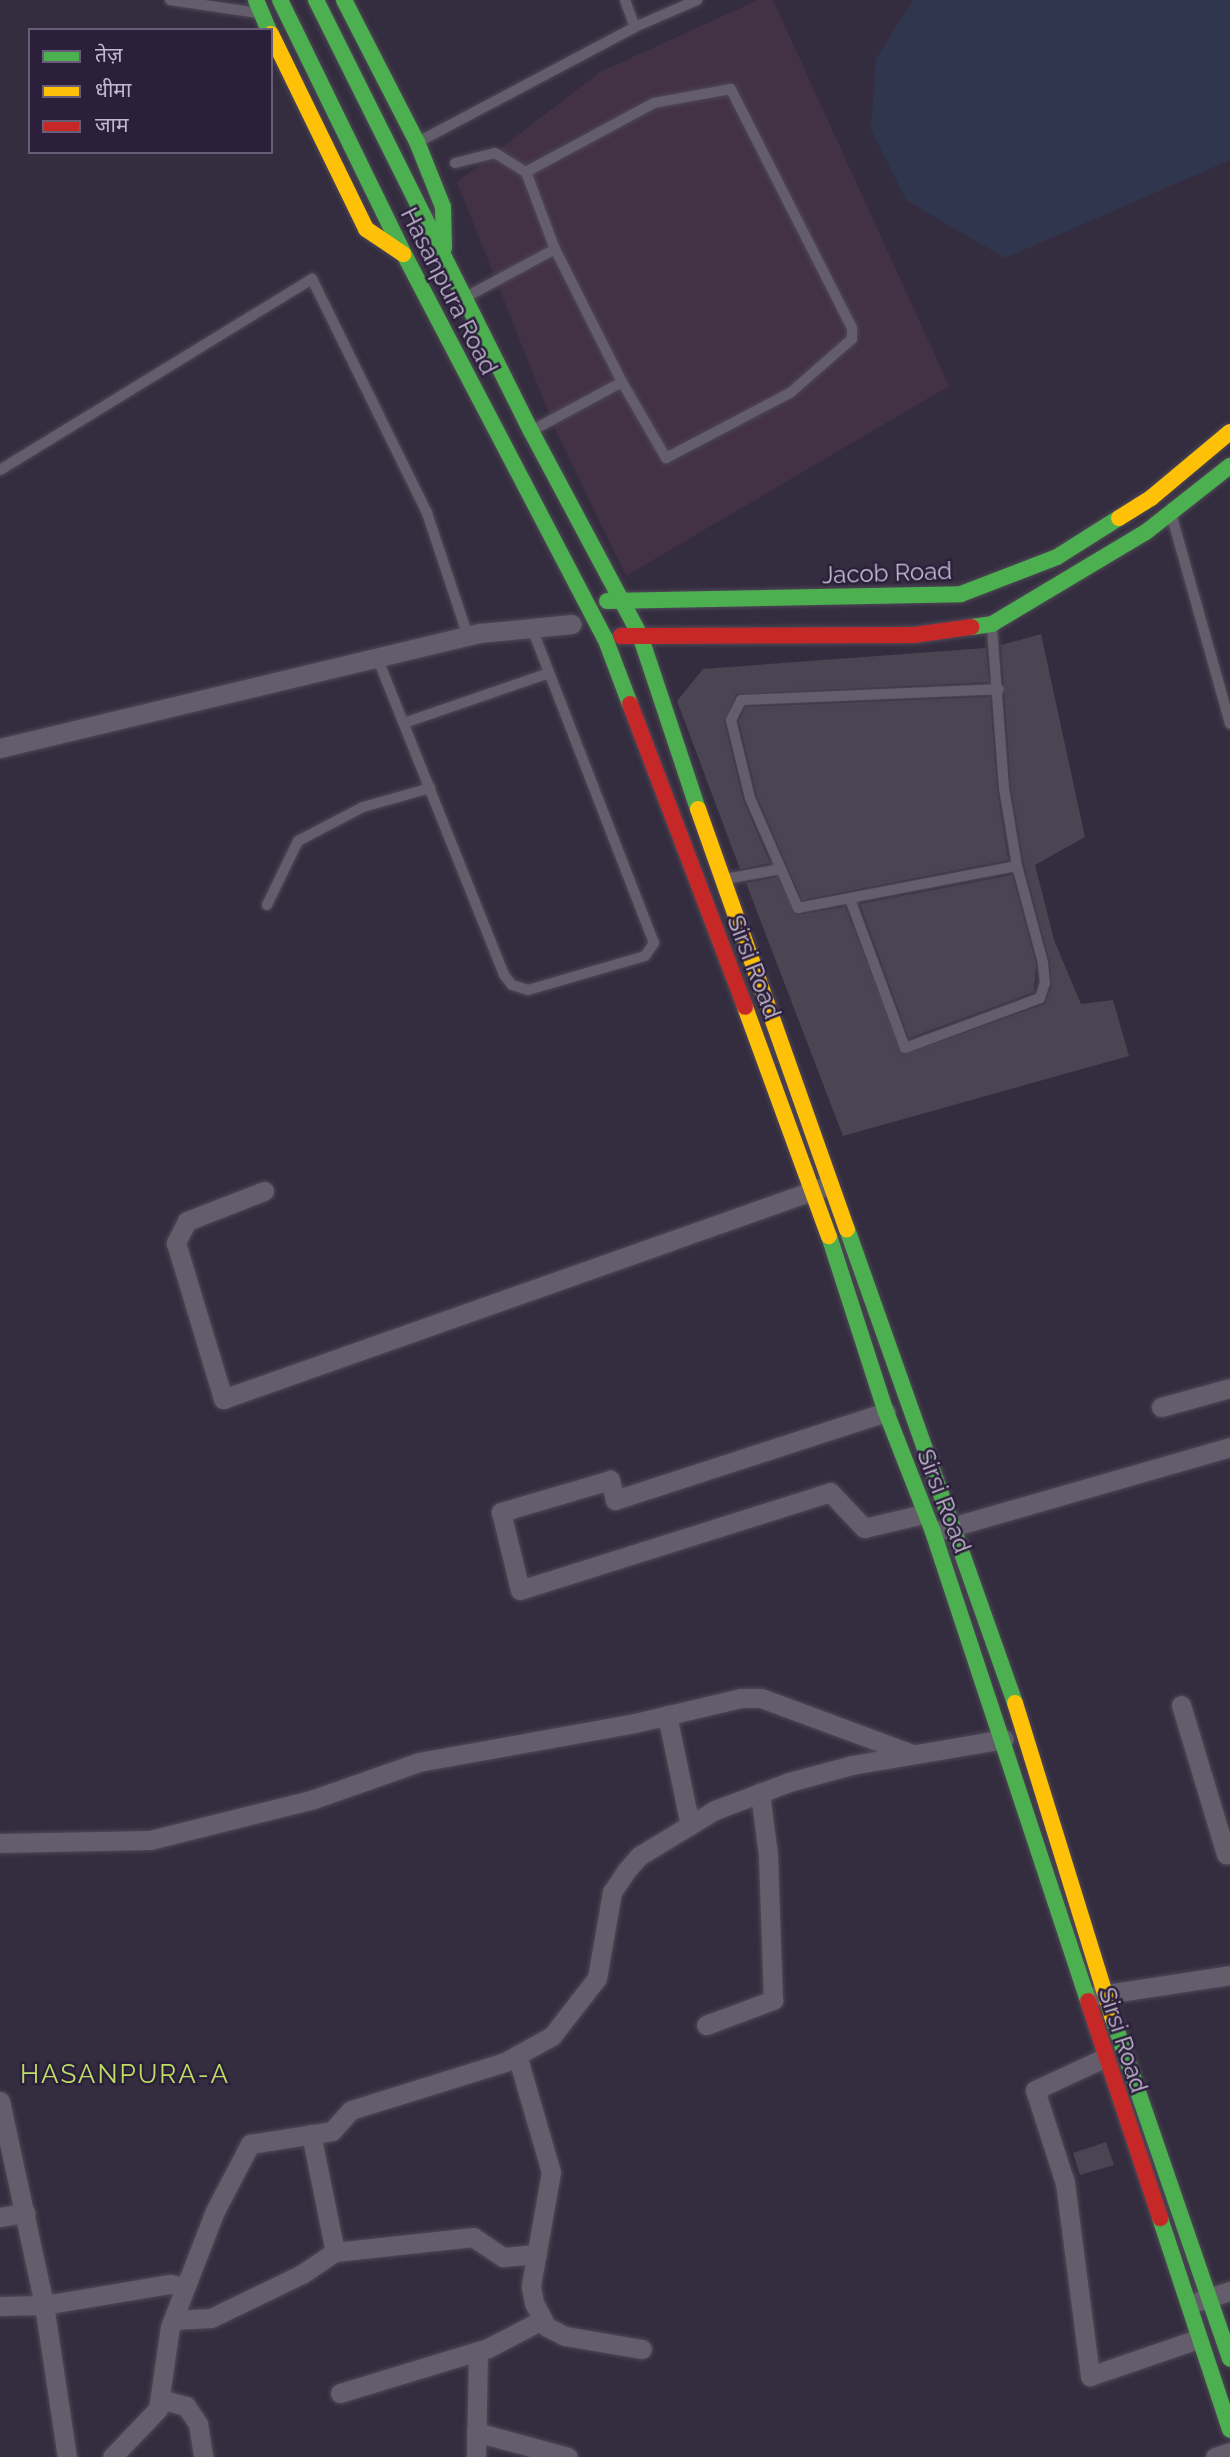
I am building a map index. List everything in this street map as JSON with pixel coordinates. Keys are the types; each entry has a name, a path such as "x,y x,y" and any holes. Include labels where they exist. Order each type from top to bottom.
{"street":[{"name":"Hasanpura Road","path":"280,0 405,256 583,600"},
{"name":"Sirsi Road","path":"316,0 531,431 624,601 639,635 1023,1725 1105,1994 1230,2358"},
{"path":"344,0 417,142 443,207 444,256"},
{"path":"259,7 268,28"},
{"path":"273,38 366,229 405,256"},
{"name":"Jacob Road","path":"583,600 961,594 1057,557 1151,498 1230,432"},
{"path":"0,748 468,636 572,624 605,638 639,635 902,635 992,624 1170,516 1230,466"},
{"path":"572,624 583,600"},
{"name":"Sirsi Road","path":"583,600 605,638 814,1190 886,1412 923,1514 933,1532 1004,1739 1084,1997 1230,2430"},
{"path":"264,1191 187,1221 176,1243 223,1399 834,1183"},
{"path":"1161,1407 1230,1388"},
{"path":"886,1412 615,1500 610,1480 501,1512 520,1590 830,1492 864,1528 923,1514"},
{"path":"933,1532 1230,1447"},
{"path":"0,1843 150,1840 302,1802 419,1762 667,1715 741,1698 761,1699 915,1755"},
{"path":"1181,1705 1226,1854 1230,1853"},
{"path":"667,1715 690,1825"},
{"path":"112,2457 158,2409 173,2320 215,2211 250,2144 331,2130 351,2110 517,2055 552,2036 597,1978 612,1892 639,1856 690,1825 760,1793 852,1765 1004,1739"},
{"path":"706,2025 773,2000 768,1855 760,1793"},
{"path":"1084,1997 1230,1975"},
{"path":"517,2055 551,2172 531,2286 542,2320 565,2336 642,2349"},
{"path":"1104,2058 1035,2090 1065,2183 1090,2376 1198,2339"},
{"path":"0,2101 44,2305 68,2457"},
{"path":"311,2134 335,2252"},
{"path":"0,2217 26,2213"},
{"path":"173,2320 211,2318 302,2274 335,2252 473,2237 503,2257 537,2254"},
{"path":"0,2306 44,2305 170,2284 185,2287"},
{"path":"1188,2304 1230,2291"},
{"path":"340,2393 478,2351 542,2320"},
{"path":"476,2457 478,2351"},
{"path":"160,2399 186,2406 198,2424 203,2457"},
{"path":"476,2432 568,2457"},
{"path":"1215,2457 1230,2452"}],"lane":[{"path":"170,0 259,7"},
{"path":"625,0 635,27"},
{"path":"417,142 635,27 697,0"},
{"path":"455,163 495,153 526,172 555,249 622,382 666,458 790,393 847,346 853,332 731,89 654,103 526,172"},
{"path":"466,297 555,249"},
{"path":"0,470 313,278 427,513 468,636"},
{"path":"531,431 622,382"},
{"path":"1151,498 1177,521 1230,724"},
{"path":"850,899 905,1048 1040,999 1045,983 1043,963 1017,866 1004,788 999,689 992,624"},
{"path":"377,657 504,975 512,985 528,990 645,956 654,943 649,923 532,629"},
{"path":"404,723 550,673"},
{"path":"999,689 741,700 730,720 750,798 798,908 1017,866"},
{"path":"267,905 298,841 363,807 430,788"},
{"path":"724,880 781,869"}],"shaded area":[{"path":"758,0 773,0 949,386 626,576 556,431 457,182 600,72"},
{"path":"913,0 1230,0 1230,160 1005,258 906,200 871,130 876,59"}],"building":[{"path":"1041,634 1085,837 1035,865 1054,940 1081,1004 1113,1000 1129,1056 843,1136 746,883 777,877 797,915 845,907 903,1055 1045,1004 1052,985 1050,962 1024,864 1011,787 1001,645"},
{"path":"986,648 989,682 736,694 724,722 743,800 770,863 740,869 677,701 703,669"},
{"path":"990,697 997,789 1008,860 802,900 757,796 739,721 746,707"},
{"path":"1012,875 1036,964 1034,992 909,1038 860,904"},
{"path":"1106,2142 1114,2165 1080,2175 1073,2153"}],"traffic: fast":[{"path":"256,0 268,28"},
{"path":"280,0 405,256 605,638 630,704"},
{"path":"316,0 531,431 640,635 698,809"},
{"path":"344,0 417,142 443,207 444,248"},
{"path":"971,627 992,624 1146,532 1230,466"},
{"path":"607,601 961,594 1057,557 1119,518"},
{"path":"847,1229 1015,1703"},
{"path":"829,1236 886,1412 933,1532 1088,2001"},
{"path":"1113,2019 1230,2358"},
{"path":"1160,2218 1230,2430"}],"traffic: slow":[{"path":"273,38 366,229 403,254"},
{"path":"1119,518 1151,498 1230,432"},
{"path":"698,809 847,1229"},
{"path":"745,1007 829,1236"},
{"path":"1015,1703 1113,2019"}],"traffic: jam":[{"path":"621,636 914,635 971,627"},
{"path":"630,704 745,1007"},
{"path":"1088,2001 1160,2218"}],"district":[{"name":"HASANPURA-A","path":"125,2075"}]}
